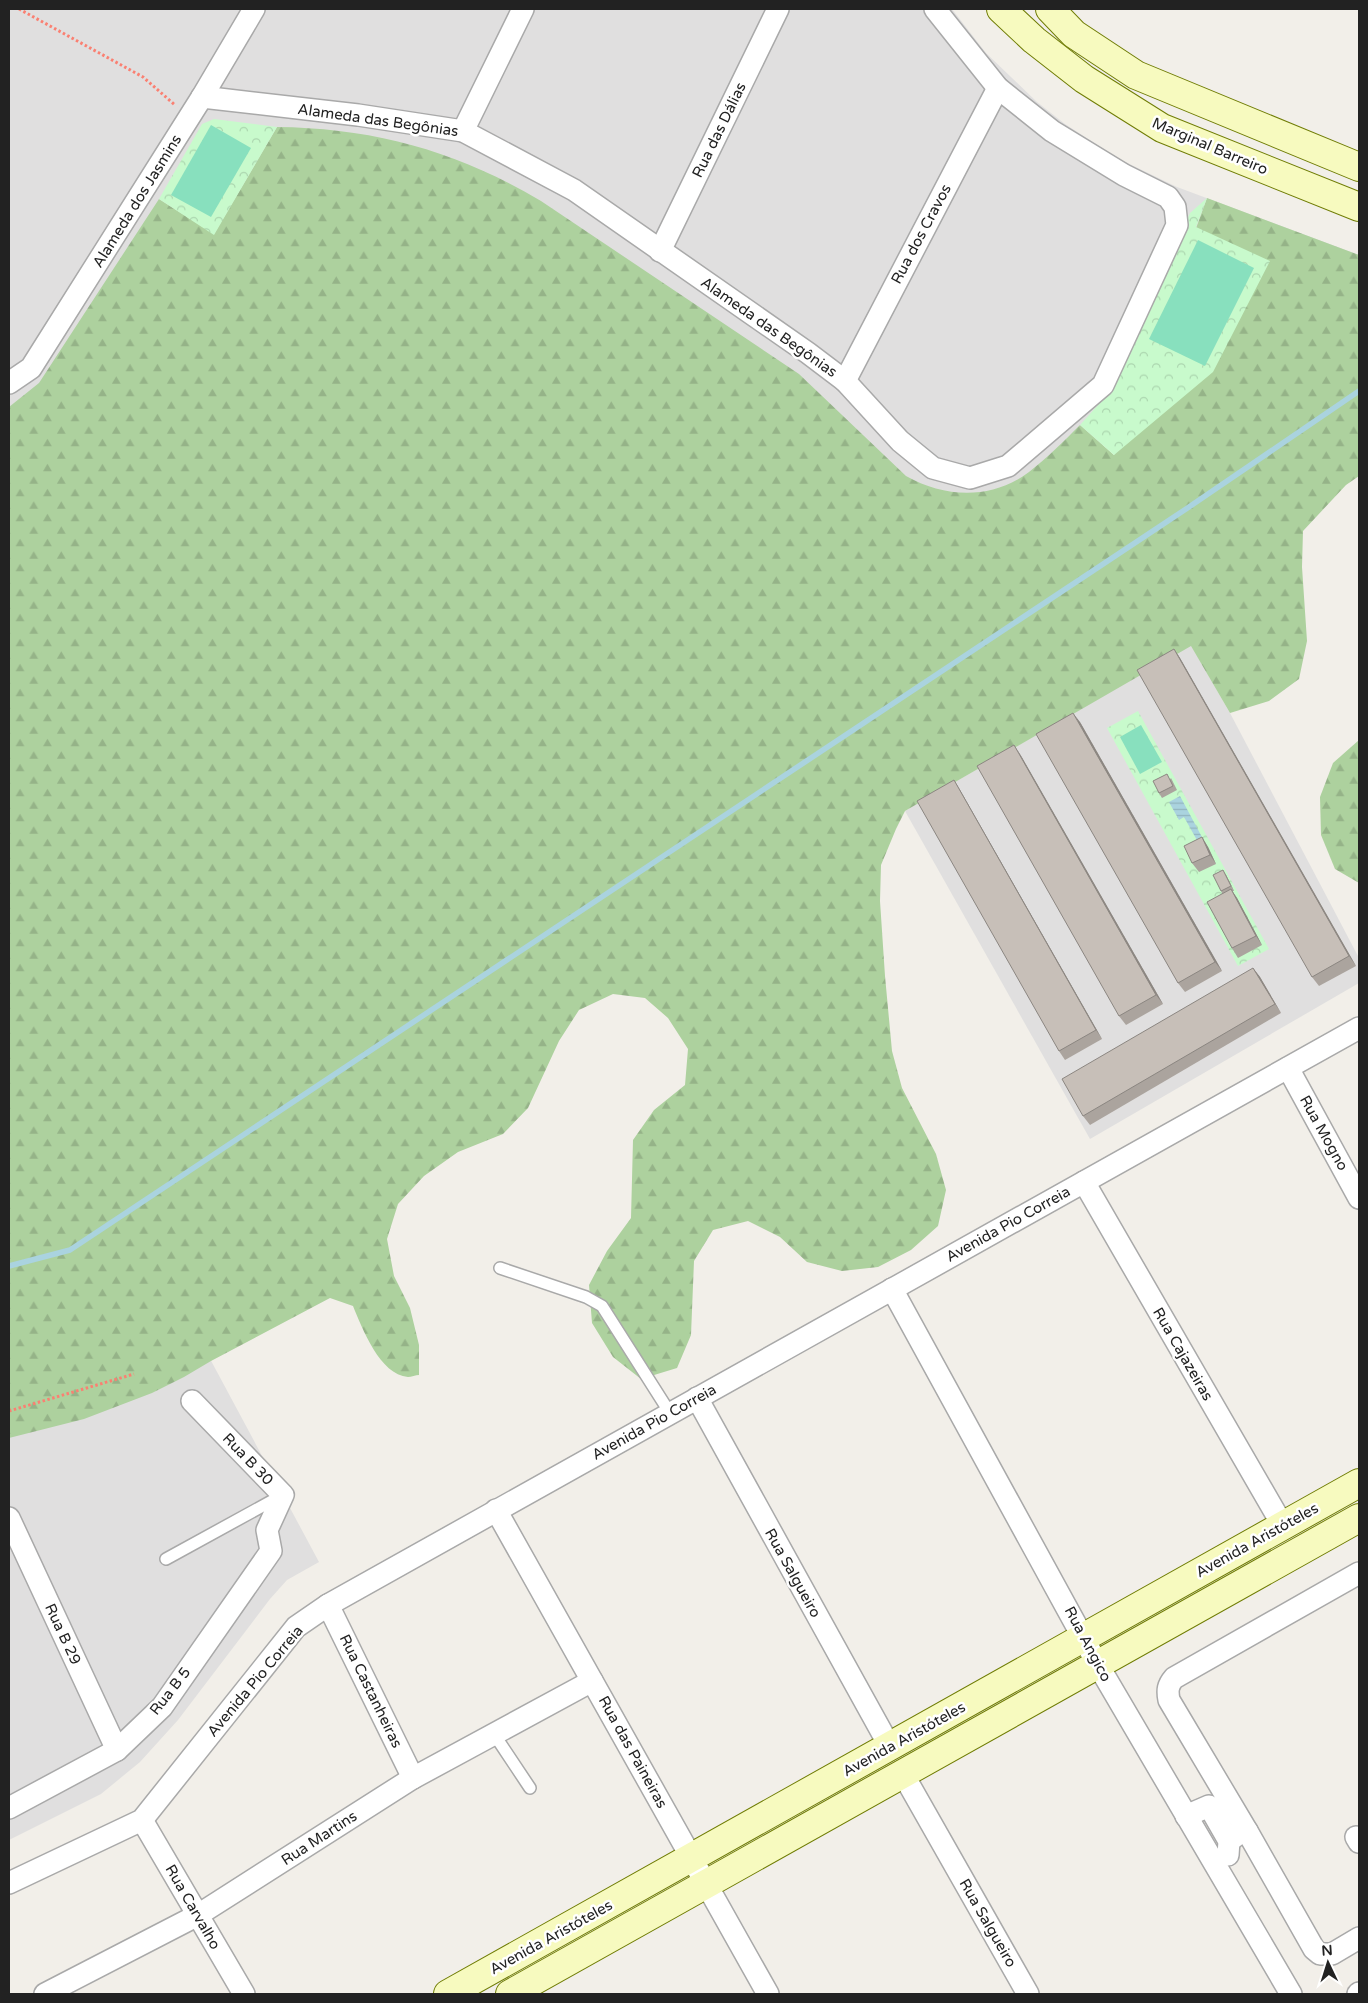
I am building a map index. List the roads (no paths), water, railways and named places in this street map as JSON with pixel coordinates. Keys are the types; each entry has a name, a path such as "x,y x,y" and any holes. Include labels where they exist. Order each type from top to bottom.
{"street":[{"name":"Alameda dos Jasmins","path":"9,383 31,368 202,98 254,9"},
{"path":"463,131 523,9"},
{"name":"Rua das Dálias","path":"660,251 778,9"},
{"path":"935,9 998,88"},
{"name":"Marginal Barreiro","path":"1001,9 1034,40 1084,79 1162,128 1359,207"},
{"path":"1050,9 1074,34 1136,75 1359,167"},
{"name":"Alameda das Begônias","path":"202,98 358,115 463,131 574,190 808,352 844,381 900,441 933,468 970,478 1008,466 1103,385 1177,225 1175,207 1168,197 1124,175 1052,131 998,88"},
{"name":"Rua dos Cravos","path":"844,381 998,88"},
{"name":"Avenida Pio Correia","path":"9,1883 142,1820 296,1627 328,1605 1359,1028"},
{"name":"Rua Mogno","path":"1288,1068 1359,1198"},
{"name":"Rua Cajazeiras","path":"1084,1182 1283,1526"},
{"name":"Rua Angico","path":"892,1289 1098,1665 1291,1994"},
{"name":"Rua Salgueiro","path":"697,1398 890,1747"},
{"name":"Rua B 30","path":"192,1401 283,1495 267,1530 271,1551"},
{"name":"Avenida Aristóteles","path":"448,1994 1359,1482"},
{"name":"Rua das Paineiras","path":"496,1510 768,1994"},
{"name":"Rua B 29","path":"9,1518 116,1750"},
{"name":"Avenida Aristóteles","path":"510,1994 1359,1518"},
{"name":"Rua B 5","path":"9,1808 116,1750 162,1707 271,1551"},
{"path":"1359,1573 1174,1678 1169,1684 1167,1691 1169,1700 1218,1802 1238,1836 1314,1949 1320,1954 1332,1954 1359,1938"},
{"name":"Rua Castanheiras","path":"328,1605 413,1778"},
{"name":"Rua Martins","path":"45,1994 198,1915 413,1778 592,1681"},
{"name":"Rua Salgueiro","path":"903,1774 1028,1994"},
{"path":"1186,1816 1218,1802"},
{"name":"Rua Carvalho","path":"142,1820 244,1994"},
{"path":"1226,1882 1238,1836"}],"lane":[{"path":"500,1268 586,1297 602,1306 670,1414"},
{"path":"166,1559 283,1495"},
{"path":"494,1734 530,1788"}],"water":[{"path":"1180,796 1203,839 1198,842 1184,817 1179,820 1169,802"}],"waterway":[{"path":"9,1266 70,1250 1186,509 1359,391"}]}
